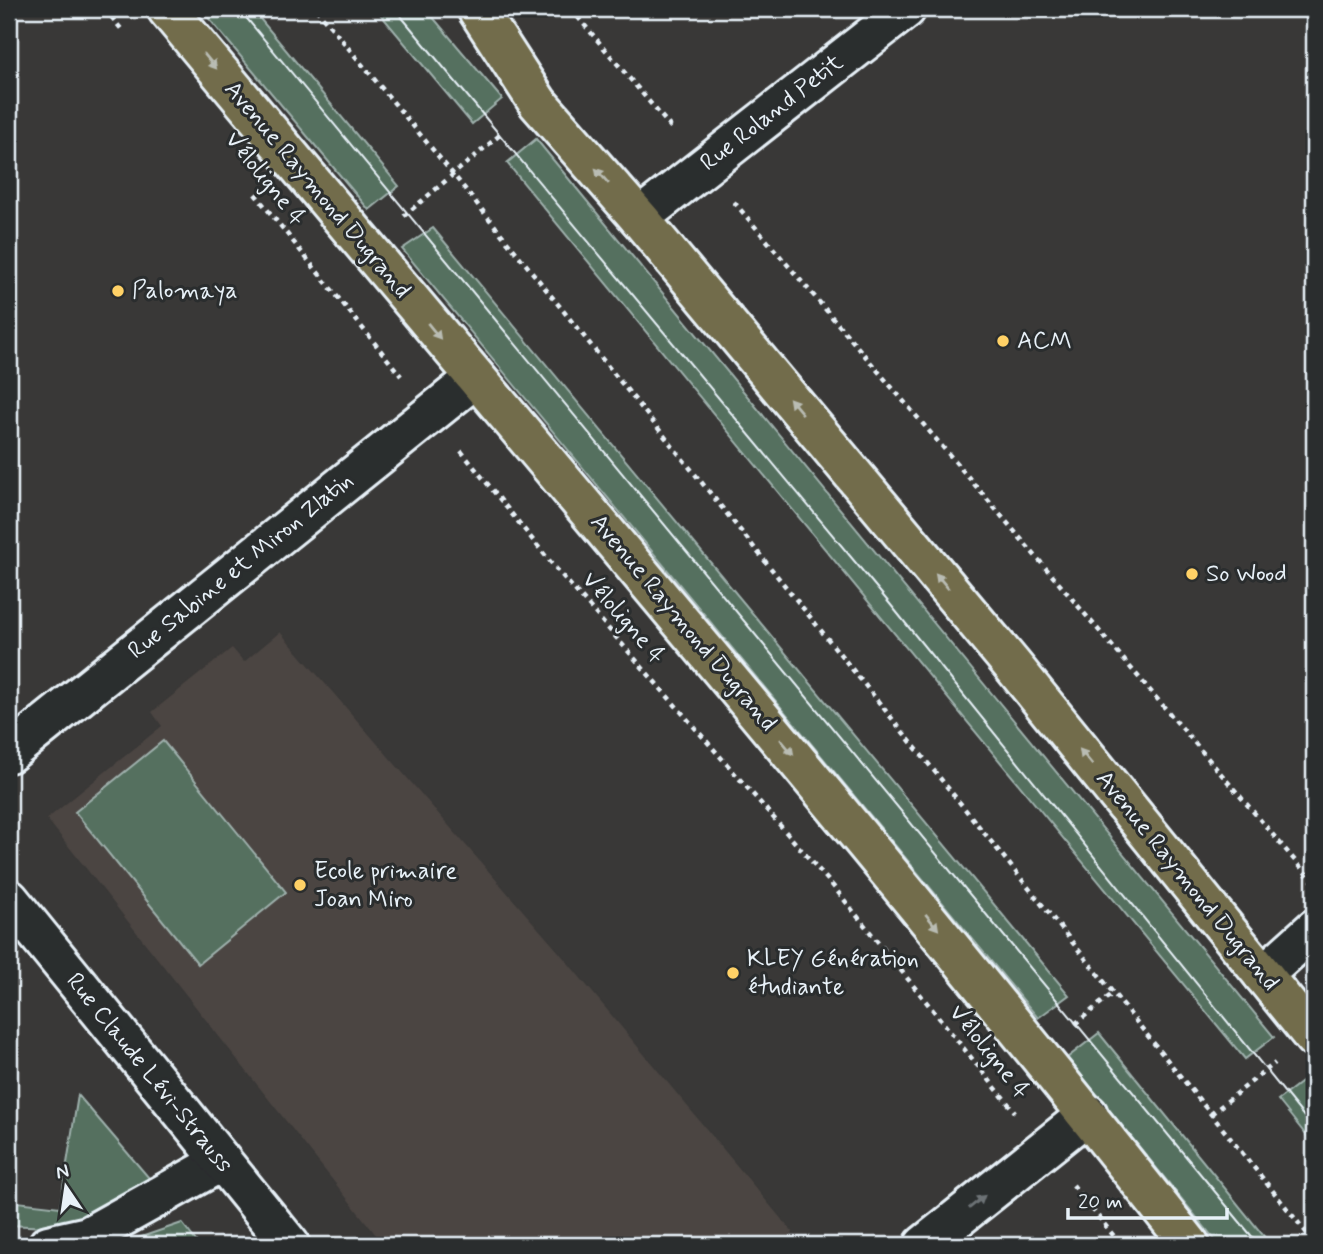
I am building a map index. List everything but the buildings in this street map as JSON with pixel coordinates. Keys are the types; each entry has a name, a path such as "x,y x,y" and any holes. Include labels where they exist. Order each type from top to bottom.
{"main road":[{"name":"Avenue Raymond Dugrand","path":"167,9 474,379 826,792 1088,1114 1190,1245"},
{"name":"Avenue Raymond Dugrand","path":"477,9 538,103 639,218 1004,655 1313,1036"}],"street":[{"name":"Rue Roland Petit","path":"639,218 906,9"},
{"name":"Rue Sabine et Miron Zlatin","path":"9,753 474,379"},
{"name":"Rue Claude Lévi-Strauss","path":"9,899 290,1245"},
{"path":"1263,975 1314,929"},
{"path":"924,1245 1088,1114"},
{"path":"48,1245 88,1237 221,1162"}],"path":[{"path":"105,9 130,40"},
{"path":"316,9 453,174 1314,1242"},
{"path":"571,9 1314,883"},
{"path":"328,285 366,248 538,103"},
{"name":"Véloligne 4","path":"250,188 553,565 833,886 1121,1245"},
{"path":"1210,1114 1313,1036"}],"shaded area":[{"name":"Ecole primaire Joan Miro","path":"280,632 558,951 793,1233 777,1245 384,1245 47,819 162,726 152,712 232,648 244,662"}],"green space":[{"path":"201,9 252,9 399,186 369,210"},
{"path":"376,9 426,9 502,99 472,124"},
{"path":"536,139 1274,1037 1245,1059 507,163"},
{"path":"433,228 1069,995 1038,1018 402,249"},
{"path":"163,741 286,892 198,964 75,812"},
{"path":"1099,1033 1271,1245 1219,1245 1067,1058"},
{"path":"1308,1077 1314,1085 1314,1145 1278,1100"},
{"path":"78,1095 155,1185 86,1229 9,1225 9,1201 60,1207"},
{"path":"182,1223 199,1245 118,1245"}],"tram line":[{"path":"239,9 1259,1245"},
{"path":"395,9 890,604 1314,1129"}],"place":[{"name":"Palomaya","path":"118,291"},
{"name":"ACM","path":"1003,341"},
{"name":"So Wood","path":"1192,574"},
{"name":"Ecole primaire Joan Miro","path":"300,885"},
{"name":"KLEY Génération étudiante","path":"733,973"}]}
